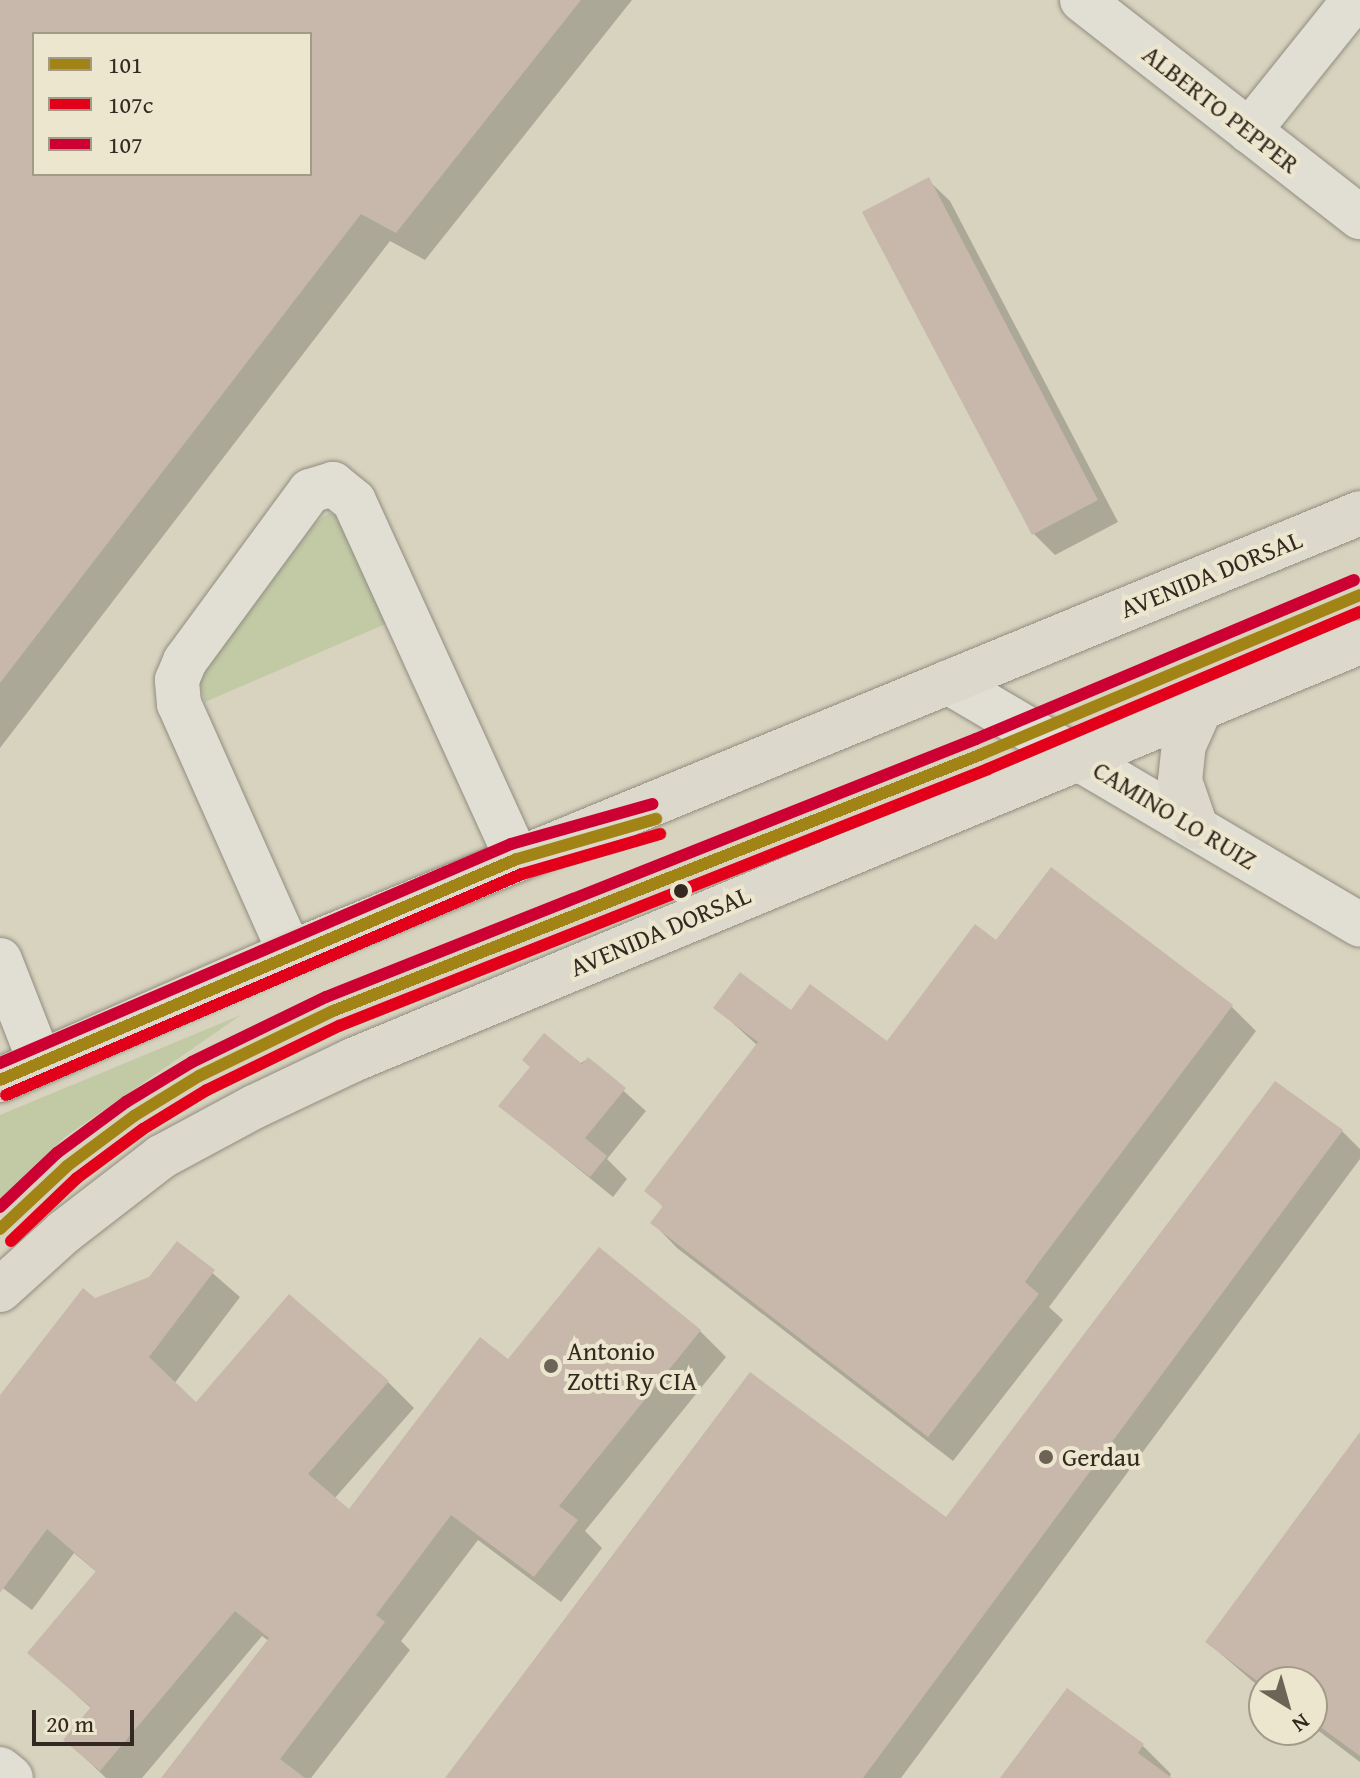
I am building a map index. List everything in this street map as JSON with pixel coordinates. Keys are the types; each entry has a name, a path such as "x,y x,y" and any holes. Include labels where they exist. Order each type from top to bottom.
{"main road":[{"name":"AVENIDA DORSAL","path":"0,1080 290,953 1360,513"},
{"name":"AVENIDA DORSAL","path":"0,1290 64,1232 161,1157 254,1107 353,1060 1360,642"},
{"path":"1196,827 1180,781 1184,745 1201,707"}],"street":[{"name":"ALBERTO PEPPER","path":"1082,0 1360,217"},
{"path":"1249,131 1354,0"},
{"path":"290,953 179,704 177,680 185,661 310,491 333,484 354,501 517,859"},
{"name":"CAMINO LO RUIZ","path":"948,682 1360,925"},
{"path":"0,960 40,1062"},
{"path":"0,1769 11,1778"}],"green space":[{"path":"329,513 340,517 390,622 205,702 198,675 315,523"},
{"path":"241,1015 65,1137 0,1200 0,1115"}],"building":[{"path":"0,0 581,0 396,233 361,214 0,683"},
{"path":"929,177 1098,500 1032,535 862,212"},
{"path":"1051,867 1233,1005 1039,1262 1025,1282 1039,1294 928,1437 650,1223 663,1206 644,1191 758,1042 713,1008 740,972 791,1010 810,984 887,1041 975,924 996,940"},
{"path":"544,1033 582,1064 588,1057 626,1088 585,1138 607,1156 590,1177 498,1106 530,1067 522,1060"},
{"name":"Gerdau","path":"1275,1081 1343,1130 863,1778 445,1778 750,1372 946,1517"},
{"path":"177,1241 215,1270 149,1357 196,1402 289,1294 389,1381 308,1474 349,1509 480,1337 508,1359 599,1247 701,1330 559,1506 578,1520 534,1577 451,1515 376,1615 385,1622 280,1759 305,1778 161,1778 269,1638 235,1611 100,1771 63,1740 91,1707 27,1653 96,1571 47,1529 0,1593 0,1395 83,1288 95,1298 149,1277"},
{"path":"1360,1432 1360,1756 1328,1733 1328,1666 1248,1666 1248,1674 1205,1642"},
{"path":"1067,1688 1144,1744 1138,1753 1172,1778 1000,1778"}],"transit line":[{"name":"107","path":"0,1207 57,1153 126,1102 192,1062 326,997 976,739 1354,580"},
{"name":"101","path":"0,1229 67,1166 134,1116 199,1076 333,1011 982,754 1360,595"},
{"name":"107c","path":"11,1241 77,1178 143,1129 207,1090 339,1026 988,769 1360,612"},
{"name":"107","path":"0,1063 511,844 652,804"},
{"name":"101","path":"0,1080 517,859 656,819"},
{"name":"107c","path":"6,1095 522,874 660,834"}],"place":[{"name":"Antonio Zotti Ry CIA","path":"551,1366"},
{"name":"Gerdau","path":"1046,1457"}]}
